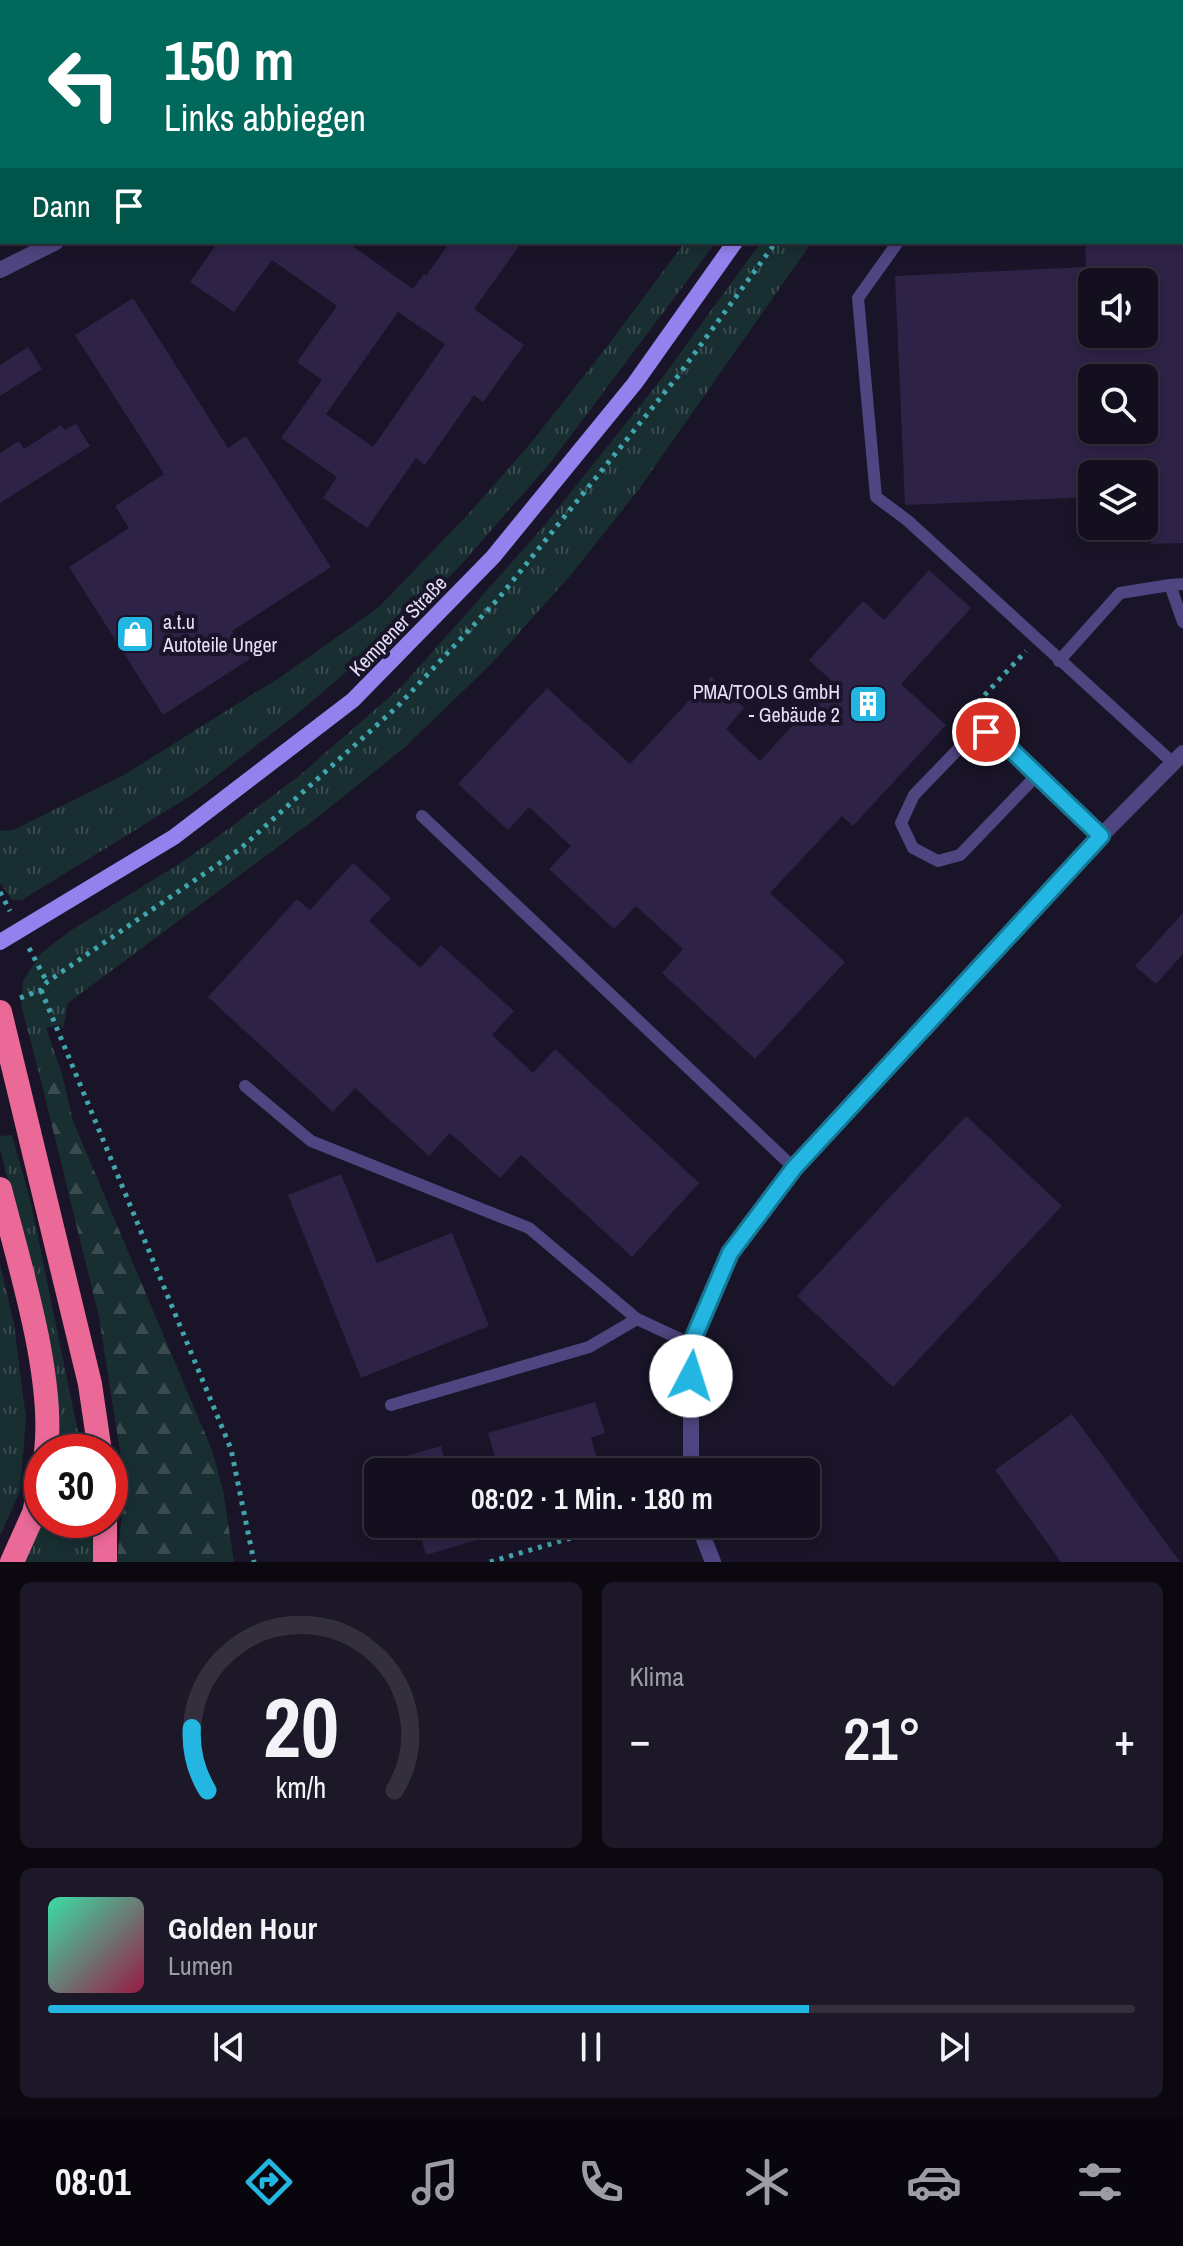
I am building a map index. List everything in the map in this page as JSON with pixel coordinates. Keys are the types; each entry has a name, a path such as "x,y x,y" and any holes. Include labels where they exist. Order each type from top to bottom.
{"highway":[{"path":"0,1012 90,1384 97,1434"},
{"path":"0,1189 39,1352 47,1434"},
{"path":"12,1562 24,1535"},
{"path":"105,1538 105,1562"}],"main road":[{"name":"Kempener Straße","path":"0,942 174,837 353,700 493,557 635,383 734,244"}],"street":[{"path":"0,270 52,244"},
{"path":"691,1458 691,1344 730,1253 794,1168 1101,836 1178,758"},
{"path":"704,1538 713,1562"}],"lane":[{"path":"897,244 858,298 876,497 907,520 1059,661 1178,758"},
{"path":"1059,661 1120,593 1176,584 1183,622"},
{"path":"1037,775 960,855 938,861 913,848 901,823 914,795 969,738 986,732 1005,744 1101,836"},
{"path":"422,816 794,1168"},
{"path":"245,1086 311,1141 529,1228 637,1319 691,1344"},
{"path":"391,1405 589,1347 637,1319"}],"path":[{"path":"969,738 957,725 1037,639"},
{"path":"41,990 231,1449 254,1562"},
{"path":"490,1562 571,1538"}],"green space":[{"path":"684,244 714,244 551,462 459,567 395,630 297,714 192,795 22,900 12,900 0,883 0,831 13,830 122,776 279,678 379,607 530,444"},
{"path":"760,244 811,244 639,489 570,576 491,664 405,747 314,820 68,1003 63,1029 60,1025 46,1028 62,1074 41,1081 21,1004 23,981 40,954 70,931 216,838 299,776 402,686 543,527 662,378"},
{"path":"62,1074 73,1121 212,1450 223,1490 234,1562 117,1562 119,1538 128,1538 128,1434 117,1434 99,1317 41,1081"},
{"path":"12,1135 31,1203 78,1434 51,1434 22,1234 0,1149 0,1136"},
{"path":"0,1264 14,1324 26,1418 20,1491 0,1536"},
{"path":"33,1538 92,1538 93,1562 21,1562"}],"building":[{"path":"217,244 350,244 413,289 449,244 521,244 474,309 524,345 483,402 474,395 425,465 416,458 367,528 323,498 337,477 281,438 322,380 297,362 337,306 272,260 234,312 190,282","holes":["398,312 445,344 373,447 326,414"]},
{"path":"1085,244 1183,244 1183,543 1151,544 1151,540 1158,540 1158,460 1078,460 1078,498 905,505 895,276 1086,267"},
{"path":"133,298 228,448 246,436 331,567 232,631 250,659 163,715 69,567 129,528 115,506 164,474 75,335"},
{"path":"28,347 42,369 0,396 0,365"},
{"path":"76,424 90,446 0,503 0,453 19,441 24,449 61,425 65,430"},
{"path":"929,570 971,608 901,684 946,725 853,826 842,816 770,893 845,962 755,1059 662,973 683,949 636,906 614,929 549,869 571,846 529,807 508,830 458,784 547,688 630,764 711,677 744,708 726,729 760,761 833,682 809,660 863,601 884,620"},
{"path":"353,863 391,898 369,921 420,968 441,945 514,1011 492,1035 533,1073 555,1049 699,1183 632,1257 521,1155 500,1178 450,1133 429,1156 355,1088 333,1112 208,997 297,899 310,910"},
{"path":"1183,913 1183,954 1156,984 1135,966"},
{"path":"966,1116 1062,1206 893,1387 797,1296"},
{"path":"341,1174 377,1263 452,1233 489,1326 361,1378 288,1195"},
{"path":"595,1402 605,1433 591,1438 597,1458 495,1458 488,1433"},
{"path":"1072,1414 1180,1562 1061,1562 995,1470"},
{"path":"441,1446 444,1458 399,1458"},
{"path":"421,1538 484,1538 426,1555"}],"place":[{"name":"a.t.u Autoteile Unger","path":"135,634"},
{"name":"PMA/TOOLS GmbH - Gebäude 2","path":"868,704"}],"route":[{"path":"691,1376 691,1344 730,1253 794,1168 1101,836 1005,744 986,732"}]}
